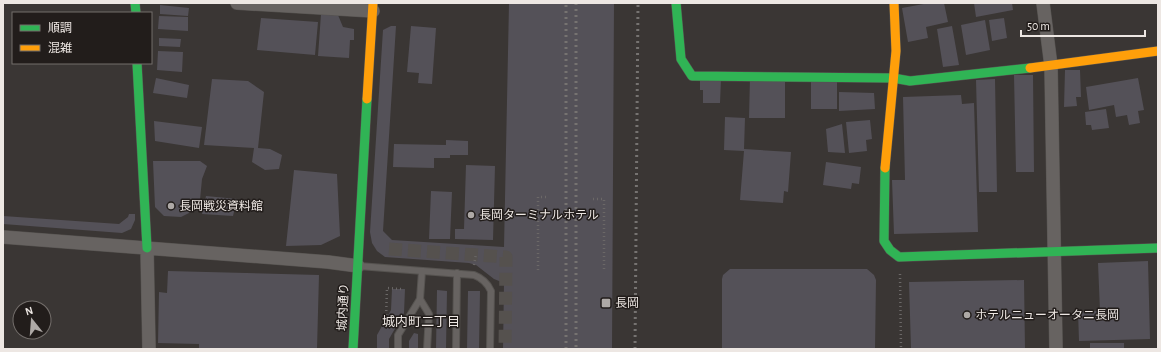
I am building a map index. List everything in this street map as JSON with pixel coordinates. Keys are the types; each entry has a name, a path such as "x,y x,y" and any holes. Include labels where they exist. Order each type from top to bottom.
{"street":[{"path":"237,3 373,7"},
{"path":"676,3 681,59 692,76 893,78 910,81 1051,66 1158,51"},
{"path":"894,3 896,50 893,78 893,97 884,176 884,241 890,250 899,257 1054,253 1079,250 1158,248"},
{"path":"1042,3 1051,66 1056,349"},
{"name":"城内通り","path":"353,349 373,7"},
{"path":"137,64 147,248 149,349"},
{"path":"3,237 320,261 358,266"}],"lane":[{"path":"358,266 457,273 481,278 488,284 491,291 490,349"},
{"path":"398,349 398,335 420,299 422,271"},
{"path":"456,349 457,273"},
{"path":"420,299 429,314 428,349"}],"path":[{"path":"538,270 538,197 547,197"},
{"path":"593,199 604,199 604,269"},
{"path":"899,257 901,349"},
{"path":"386,319 387,288 401,289"}],"building":[{"path":"509,3 614,3 612,349 503,349 504,283 494,279 476,265 469,263 385,257 377,251 372,243 370,232 383,30 391,26 396,26 383,231 392,240 504,247"},
{"path":"929,3 944,3 948,22 926,27 928,38 908,42 902,8"},
{"path":"974,3 1012,3 1013,10 976,17"},
{"path":"160,5 189,8 188,16 160,14"},
{"path":"321,14 338,15 343,27 354,29 354,40 350,40 349,58 318,56"},
{"path":"159,16 188,17 188,31 158,29"},
{"path":"261,18 318,22 315,55 257,50"},
{"path":"1004,18 1007,38 992,41 989,20"},
{"path":"985,20 990,50 966,55 961,25"},
{"path":"411,26 436,28 432,84 418,83 419,73 407,72"},
{"path":"952,26 959,65 943,67 937,29"},
{"path":"159,38 181,39 180,47 159,46"},
{"path":"158,51 183,52 182,72 157,70"},
{"path":"1065,70 1080,70 1081,97 1076,97 1077,106 1064,107"},
{"path":"1014,75 1033,75 1034,172 1016,172"},
{"path":"750,77 785,78 785,118 749,118"},
{"path":"156,78 189,85 187,98 153,93"},
{"path":"700,78 721,79 720,103 703,103 703,90 700,90"},
{"path":"1138,78 1144,110 1138,111 1140,123 1129,125 1127,115 1116,117 1114,105 1089,110 1086,87"},
{"path":"212,79 248,81 264,92 258,148 270,149 282,155 279,169 265,170 252,162 254,148 204,145"},
{"path":"811,79 837,79 837,109 811,109"},
{"path":"995,79 997,192 979,192 976,80"},
{"path":"839,92 874,93 875,109 839,111"},
{"path":"961,95 962,104 974,103 978,232 894,234 892,180 905,180 903,97"},
{"path":"1106,109 1109,128 1092,130 1091,125 1086,125 1085,112"},
{"path":"725,117 745,118 744,149 791,152 788,192 784,191 783,203 740,200 744,151 724,150"},
{"path":"870,120 872,139 866,140 867,151 849,153 846,122"},
{"path":"154,121 202,127 199,148 155,141"},
{"path":"842,124 845,153 828,152 826,129"},
{"path":"446,140 468,141 468,155 450,155 450,158 434,158 434,168 393,167 394,144 446,145"},
{"path":"153,161 200,161 207,166 202,179 200,200 189,213 181,217 164,216 155,207"},
{"path":"826,162 861,167 859,184 852,183 851,189 823,185"},
{"path":"466,165 495,166 493,240 455,239 455,229 464,229"},
{"path":"294,170 337,174 340,236 321,245 286,246"},
{"path":"431,191 452,192 450,239 429,239"},
{"path":"206,196 237,199 233,216 202,214"},
{"path":"129,214 135,214 135,220 131,229 122,233 3,224 3,216 119,224 128,217"},
{"path":"1148,261 1150,339 1079,341 1078,311 1100,311 1098,263"},
{"path":"730,269 867,269 874,275 876,280 875,349 722,349 722,279 723,275"},
{"path":"168,271 319,275 317,349 199,349 199,344 158,343 159,292 167,293"},
{"name":"ホテルニューオータニ長岡","path":"1024,280 1025,349 911,349 909,282"},
{"path":"392,289 405,289 404,313 389,339 389,349 377,349 377,335 391,310"},
{"path":"437,290 447,291 446,349 436,349"},
{"path":"468,291 480,291 479,349 467,349"},
{"path":"414,333 418,334 418,349 409,349 409,341"},
{"path":"1090,343 1124,343 1124,349 1090,349"}],"tunnel":[{"path":"389,249 506,257 505,349"}],"railway":[{"path":"566,3 566,349"},
{"path":"576,3 576,349"},
{"path":"635,349 638,3"}],"traffic: fast":[{"path":"135,3 136,12"},
{"path":"676,3 681,59 692,76 893,78 910,81 1030,68"},
{"path":"137,64 147,248"},
{"path":"353,349 367,99"},
{"path":"885,168 884,241 890,250 899,257 1158,248"}],"traffic: slow":[{"path":"367,99 373,3"},
{"path":"885,168 896,51 894,3"},
{"path":"1030,68 1158,51"}],"place":[{"name":"長岡戦災資料館","path":"171,206"},
{"name":"長岡ターミナルホテル","path":"471,215"},
{"name":"長岡","path":"606,303"},
{"name":"ホテルニューオータニ長岡","path":"967,315"}],"district":[{"name":"城内町二丁目","path":"421,321"}]}
